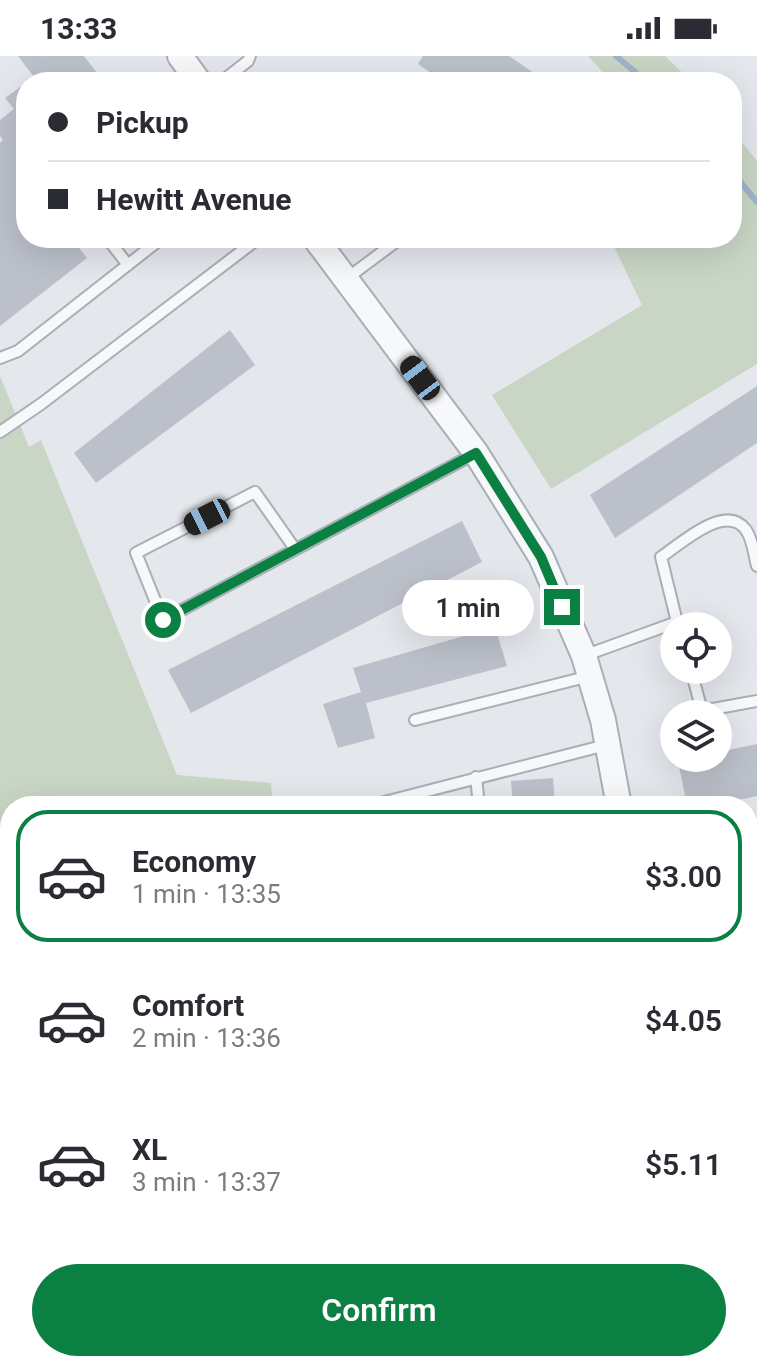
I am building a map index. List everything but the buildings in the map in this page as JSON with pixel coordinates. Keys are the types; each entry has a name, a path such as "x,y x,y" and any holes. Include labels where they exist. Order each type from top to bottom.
{"street":[{"path":"323,248 476,453 541,557 587,666 608,745 617,796"}],"lane":[{"path":"234,72 250,56"},
{"path":"115,248 128,265"},
{"path":"0,358 18,351 149,248"},
{"path":"0,432 246,248"},
{"path":"346,279 388,248"},
{"path":"295,549 255,492 136,553 163,620 476,453"},
{"path":"675,612 661,557 714,523 728,519 738,522 748,533 757,566"},
{"path":"415,720 587,666 660,632"},
{"path":"695,684 702,711 757,701"},
{"path":"406,796 608,745"},
{"path":"476,777 478,796"}],"green space":[{"path":"588,56 665,56 682,72 603,72"},
{"path":"742,142 757,161 757,364 551,489 492,395 642,305 615,248 742,248"},
{"path":"0,376 29,447 41,440 177,775 271,783 272,796 0,796"}],"waterway":[{"path":"616,56 635,72"},
{"path":"742,184 757,202"}],"route":[{"path":"163,620 476,453 541,557 562,607"}]}
